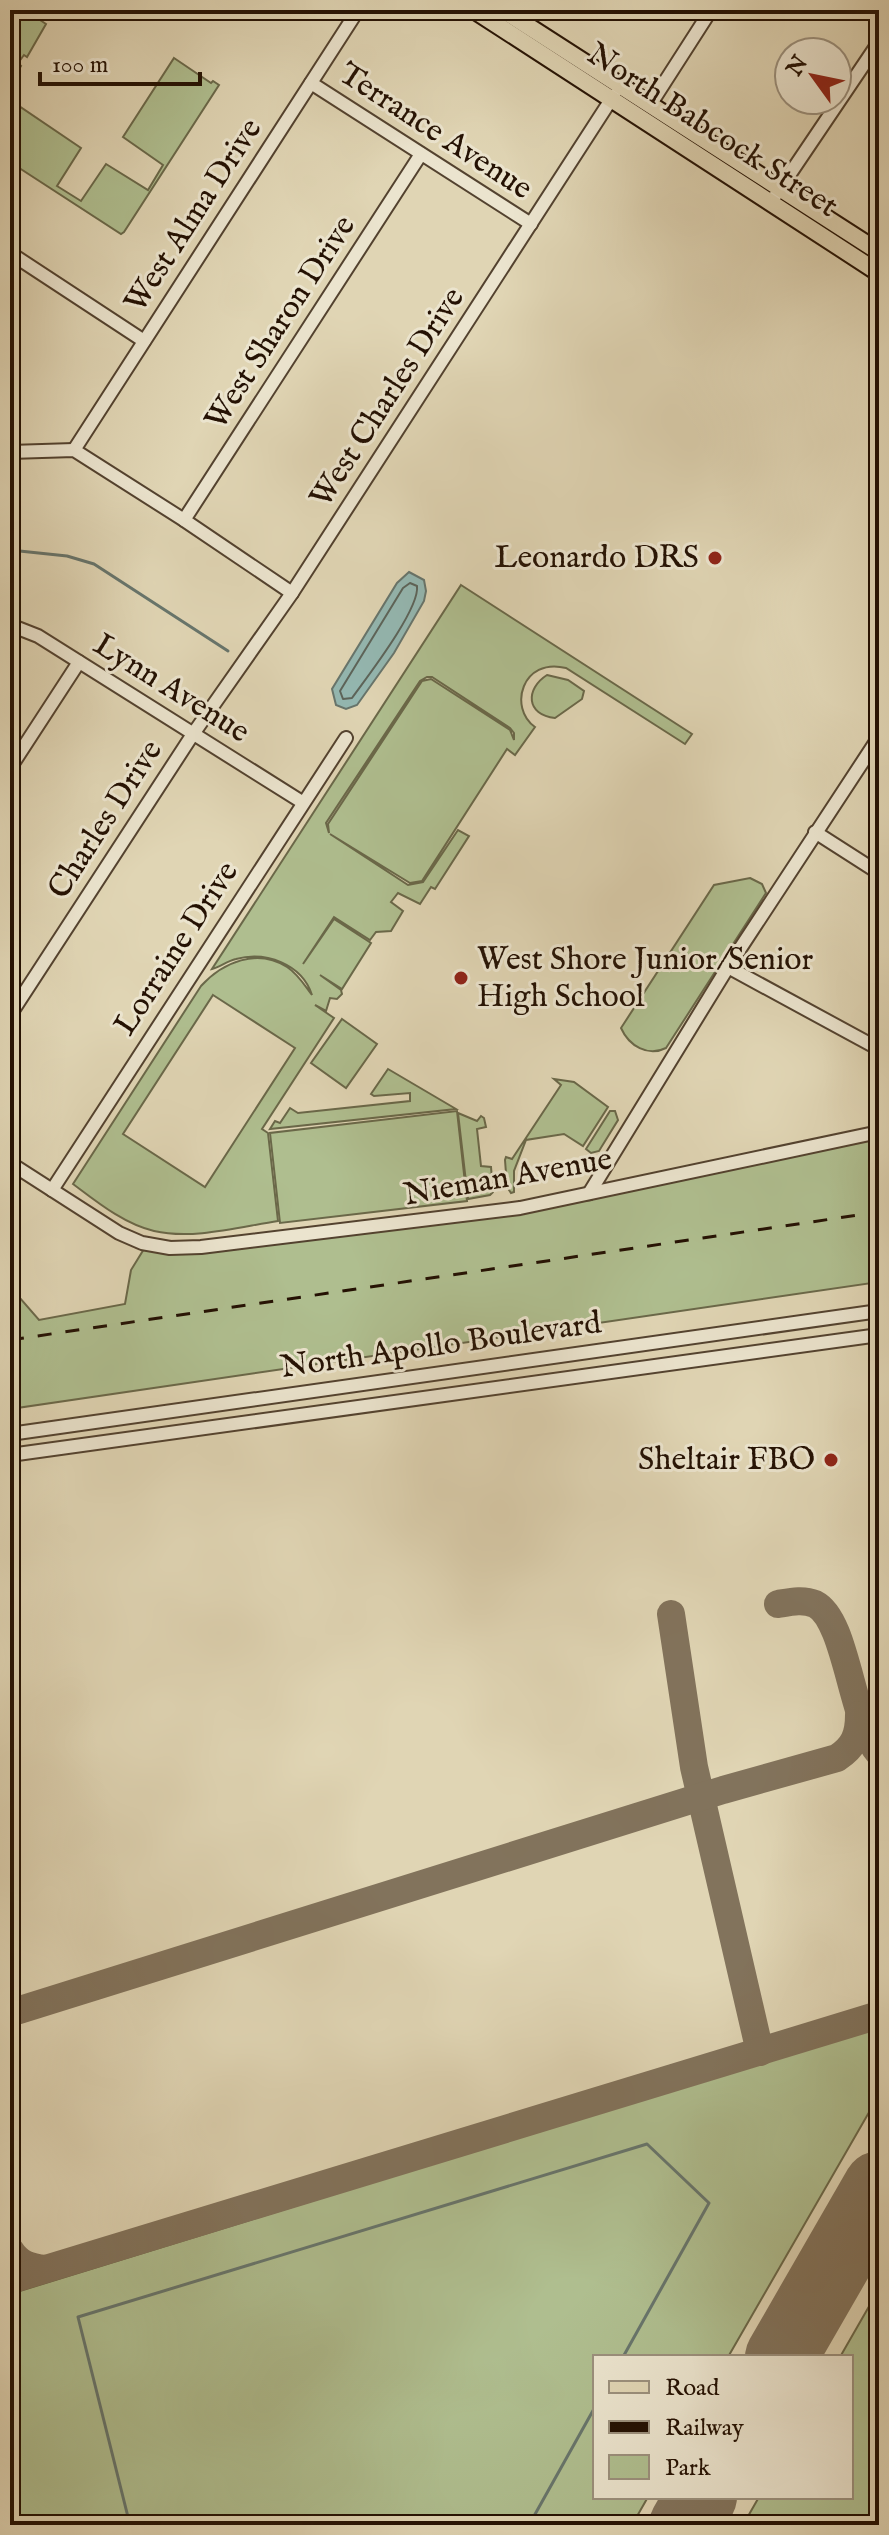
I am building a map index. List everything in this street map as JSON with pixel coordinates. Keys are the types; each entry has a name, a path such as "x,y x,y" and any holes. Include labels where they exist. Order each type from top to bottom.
{"main road":[{"name":"North Babcock Street","path":"474,10 524,43 616,92 776,196 879,273"},
{"path":"503,10 528,17 616,92 650,105 776,196 879,252"}],"street":[{"name":"West Alma Drive","path":"74,450 358,10"},
{"path":"650,105 711,10"},
{"path":"524,43 528,17"},
{"path":"776,196 879,42"},
{"name":"Terrance Avenue","path":"311,83 531,224"},
{"name":"West Charles Drive","path":"193,734 292,593 616,92"},
{"name":"West Sharon Drive","path":"184,520 421,154"},
{"path":"10,253 144,341"},
{"path":"10,452 74,450 292,593"},
{"name":"Lynn Avenue","path":"10,625 38,636 302,802"},
{"path":"10,768 79,662"},
{"name":"Charles Drive","path":"10,1015 193,734"},
{"path":"590,1192 728,967 879,737"},
{"name":"Lorraine Drive","path":"52,1190 346,738"},
{"path":"815,832 879,873"},
{"path":"728,967 879,1049"},
{"name":"Nieman Avenue","path":"52,1190 119,1233 142,1243 170,1248 201,1247 520,1208 879,1132"},
{"path":"10,1163 52,1190"},
{"name":"North Apollo Boulevard","path":"10,1434 879,1311"},
{"name":"North Apollo Boulevard","path":"10,1455 879,1335"}],"green space":[{"path":"10,10 25,10 46,24 27,57 24,55 18,63 21,66 18,71 10,66"},
{"path":"174,58 211,83 213,81 219,85 121,234 10,162 10,100 81,148 57,186 81,201 106,164 148,190 163,165 123,137"},
{"path":"461,585 692,734 685,744 566,668 539,670 524,686 521,697 527,719 535,727 515,755 507,749 422,881 410,883 330,834 408,885 423,882 458,830 469,836 435,889 431,887 420,904 398,893 391,902 403,911 391,931 376,932 370,940 334,917 303,964 334,919 371,943 342,989 320,975 341,990 342,994 337,999 330,998 326,1011 315,1005 334,1018 262,1129 268,1133 278,1221 200,1233 154,1231 122,1218 73,1184 201,986 230,964 252,958 276,961 291,970 312,995 300,975 282,962 271,959 247,957 212,969","holes":["432,677 510,728 514,740 510,730 431,679 422,681 328,824 329,833 326,823 420,681","213,995 295,1048 205,1187 123,1134"]},
{"path":"547,675 568,680 584,691 582,699 555,718 538,712 532,701 535,687"},
{"path":"750,878 762,884 766,893 666,1048 652,1051 634,1045 621,1028 714,885"},
{"path":"342,1019 377,1044 346,1088 311,1063"},
{"path":"388,1069 456,1109 270,1129 275,1121 280,1123 290,1108 298,1113 410,1101 410,1093 371,1094"},
{"path":"554,1079 574,1082 608,1107 583,1146 564,1134 526,1140 514,1171 514,1192 511,1193 507,1187 506,1157 512,1159 561,1085"},
{"path":"457,1111 467,1201 280,1223 270,1133"},
{"path":"610,1111 615,1111 618,1120 599,1151 591,1153 586,1149"},
{"path":"458,1113 477,1121 481,1116 484,1118 486,1127 477,1129 481,1166 491,1167 493,1192 490,1195 468,1199"},
{"path":"879,1138 879,1282 10,1409 10,1294 20,1298 39,1320 125,1304 131,1270 144,1249 592,1200 594,1197"},
{"path":"879,2026 879,2095 729,2355 593,2355 593,2499 647,2499 632,2525 10,2525 10,2294"},
{"path":"879,2289 879,2525 743,2525 758,2499 853,2499 853,2355 841,2355"}],"water":[{"path":"409,572 424,580 424,601 394,653 357,705 346,709 336,705 332,689 397,583"}],"waterway":[{"path":"10,550 67,556 94,564 228,651"},
{"path":"130,2525 78,2317 647,2144 709,2203 624,2355"},
{"path":"529,2525 593,2411"},
{"path":"10,2517 12,2525"}],"taxiway":[{"path":"778,1604 810,1602 826,1614 842,1650 862,1718 879,1753"},
{"path":"671,1614 694,1767 760,2052"},
{"path":"10,2013 723,1790 837,1758 854,1740 859,1715"},
{"path":"10,2280 879,2015"},
{"path":"10,2250 25,2264 45,2269"}],"runway":[{"path":"782,2355 879,2187"},
{"path":"685,2525 700,2499"}],"railway":[{"path":"10,1340 879,1212"}],"place":[{"name":"Leonardo DRS","path":"715,558"},
{"name":"West Shore Junior/Senior High School","path":"461,978"},
{"name":"Sheltair FBO","path":"831,1460"}]}
